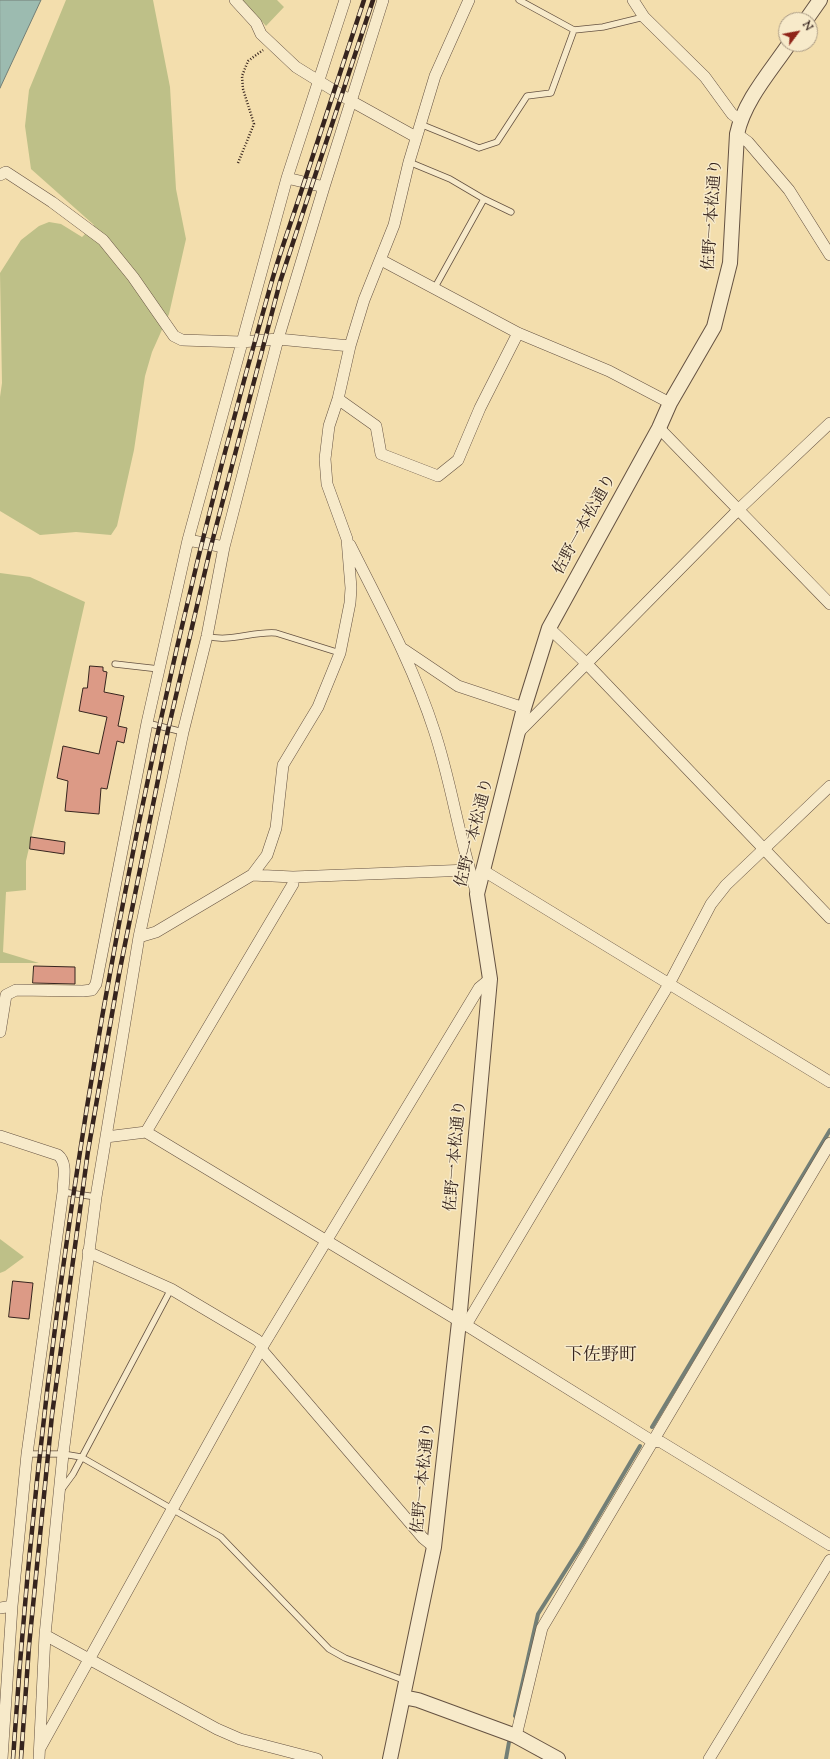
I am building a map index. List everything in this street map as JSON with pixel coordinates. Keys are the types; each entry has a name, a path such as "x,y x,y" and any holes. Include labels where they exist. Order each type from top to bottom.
{"street":[{"path":"235,0 256,23 261,34 296,67 351,101 416,137"},
{"path":"0,1032 6,995 16,990 83,991 92,990 96,984 146,723 188,540 287,178 345,0"},
{"path":"37,1756 45,1635 63,1454 88,1252 139,937 183,732 207,636 224,547 278,339 324,187 384,0"},
{"path":"469,0 435,76 409,162 394,225 364,300 350,346 338,399 329,426 325,458 327,484 346,539 402,648 435,732 469,870 477,894"},
{"path":"633,0 644,17 695,65 732,114 740,120"},
{"path":"812,12 820,0"},
{"name":"佐野一本松通り","path":"390,1759 434,1547 462,1323 490,979 477,894 524,708 549,628 659,428 670,403 714,327 730,263 737,134 740,120 757,90 783,52"},
{"path":"737,134 748,142 789,190 830,255"},
{"path":"0,175 6,172 52,202 103,240 133,277 174,336 182,340 241,342 278,339 350,346"},
{"path":"287,178 324,187"},
{"path":"381,260 518,333 609,371 670,403"},
{"path":"338,399 376,426 381,454 438,476 458,460 480,408 518,333"},
{"path":"518,732 739,509 830,423"},
{"path":"659,428 830,604"},
{"path":"139,937 156,932 252,875 267,855 276,828 283,765 318,707 340,653 350,603 351,588 346,539"},
{"path":"188,540 224,547"},
{"path":"549,628 586,663 830,918"},
{"path":"402,648 458,686 524,708"},
{"path":"462,1323 669,984 711,904 726,885 830,786"},
{"path":"252,875 294,877 469,870"},
{"path":"484,871 830,1082"},
{"path":"146,1132 293,884 294,877"},
{"path":"37,1756 262,1347 479,988 490,979"},
{"path":"106,1137 146,1132 462,1323 652,1441 661,1442 830,1545"},
{"path":"0,1136 58,1155 62,1158 64,1164 63,1192 27,1454 12,1606 2,1759"},
{"path":"516,1736 542,1628 830,1143"},
{"path":"88,1252 170,1289 256,1340 423,1538 434,1547"},
{"path":"709,1759 830,1560"},
{"path":"0,1608 12,1606"},
{"path":"45,1635 217,1729 240,1739 317,1759"},
{"path":"403,1697 418,1700 516,1736 558,1759"}],"lane":[{"path":"519,0 574,30 602,27 644,17"},
{"path":"420,124 479,148 497,142 527,96 551,93 574,30"},
{"path":"409,162 450,179 484,199 511,212"},
{"path":"434,289 484,199"},
{"path":"207,636 218,638 267,632 276,633 340,653"},
{"path":"115,664 159,669"},
{"path":"146,723 183,732"},
{"path":"63,1192 96,1197"},
{"path":"60,1492 73,1474 81,1456 170,1289"},
{"path":"27,1454 63,1454 81,1456 172,1509 228,1543 329,1649 346,1658 397,1679 406,1681"}],"path":[{"path":"238,163 254,124 243,89 242,76 248,61 271,44"}],"green space":[{"path":"66,0 153,0 170,87 176,189 186,239 169,314 152,352 145,376 134,450 117,526 111,535 76,532 40,535 0,511 0,397 2,383 0,273 21,240 39,226 49,222 61,224 82,237 94,225 31,169 25,126 29,90"},
{"path":"242,0 277,0 284,7 266,26"},
{"path":"0,573 30,577 85,602 26,861 26,890 6,892 3,952 39,963 0,963"},
{"path":"0,1239 24,1257 0,1273"}],"water":[{"path":"0,0 41,0 0,88"}],"building":[{"path":"90,666 103,667 103,671 107,672 104,692 124,696 118,726 127,728 124,743 117,741 107,789 101,788 99,814 65,811 68,781 57,778 63,746 99,754 107,717 79,711 83,688 87,688"},
{"path":"31,837 65,842 64,854 30,849"},
{"path":"34,966 75,967 75,984 33,983"},
{"path":"13,1281 33,1283 29,1319 9,1317"}],"waterway":[{"path":"652,1427 830,1130"},
{"path":"515,1716 538,1614 581,1546 640,1446"},
{"path":"506,1759 509,1742"}],"railway":[{"path":"13,1759 28,1572 48,1386 73,1200 103,1015 137,831 177,647 222,465 271,284 364,0"},
{"path":"21,1759 29,1646 52,1415 88,1151 119,974 168,730 210,550 280,282 373,0"}],"district":[{"name":"下佐野町","path":"601,1357"}]}
